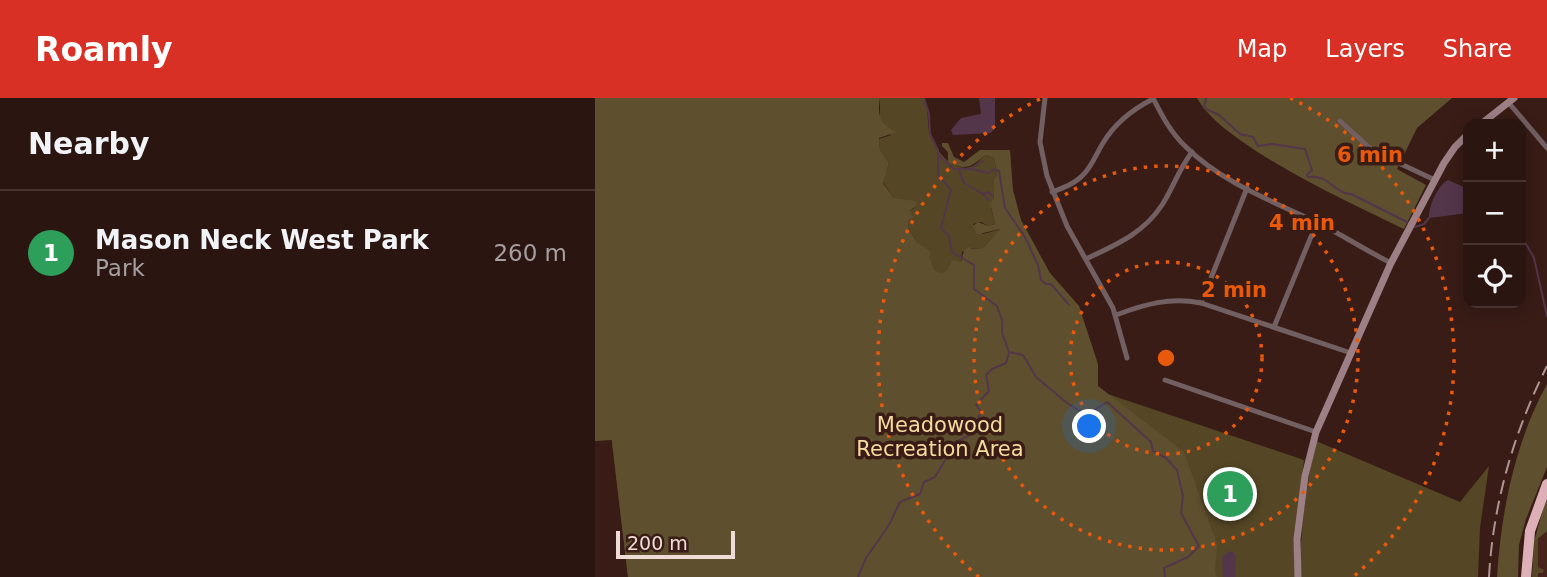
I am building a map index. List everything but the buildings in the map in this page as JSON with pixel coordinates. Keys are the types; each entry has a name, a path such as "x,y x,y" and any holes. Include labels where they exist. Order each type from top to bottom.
{"highway":[{"path":"1526,577 1530,531 1547,484"}],"street":[{"path":"1045,98 1040,142 1052,192 1067,226 1116,315 1127,358"},
{"path":"1052,192 1081,178 1117,124 1133,110 1153,99 1169,126 1192,152 1247,188 1317,222 1391,264"},
{"path":"1487,119 1511,100 1547,148"},
{"path":"1340,121 1373,151 1434,180"},
{"path":"1298,577 1297,539 1305,476 1316,432 1391,264 1434,180 1449,155 1463,140"},
{"path":"1086,259 1123,242 1145,225 1161,206 1179,170 1192,152"},
{"path":"1201,303 1247,188"},
{"path":"1274,327 1317,222"},
{"path":"1116,315 1160,301 1187,300 1351,353"},
{"path":"1165,380 1316,432"}],"shaded area":[{"path":"979,98 995,98 995,127 991,133 953,135 951,130 961,118 981,114"},
{"path":"1448,180 1463,187 1463,214 1429,218 1434,197"},
{"path":"1547,531 1547,577 1538,577 1537,573 1542,573 1538,568 1538,538"},
{"path":"1230,551 1236,556 1235,577 1223,577 1222,557"}],"green space":[{"path":"595,98 880,98 879,110 883,123 897,132 879,138 880,149 889,163 883,183 894,198 915,201 917,204 910,211 913,217 909,220 908,228 917,242 931,252 929,257 934,270 941,273 947,271 952,260 961,262 964,250 971,246 971,249 983,248 1000,229 979,234 973,226 978,222 988,226 995,224 990,203 994,198 994,179 997,174 994,158 986,155 972,165 960,167 948,162 948,152 942,143 948,143 954,157 964,162 980,150 1010,150 1013,190 1021,220 1050,273 1079,306 1098,364 1098,386 1184,452 1217,544 1217,577 628,577 612,440 595,441"},
{"name":"Meadowood Recreation Area","path":"880,98 924,98 929,131 934,144 945,158 958,167 975,165 986,155 994,158 997,174 991,208 995,224 973,224 983,234 1001,229 983,248 967,249 962,252 961,262 955,261 1081,385 1304,460 1295,532 1295,577 628,577 608,410 828,352 930,253 917,242 908,228 910,211 914,208 894,198 883,182 889,163 880,149 879,139 891,135 880,118"},
{"path":"1197,98 1452,98 1417,128 1397,169 1426,185 1404,229 1260,154 1211,116"},
{"path":"1547,384 1547,467 1526,519 1519,545 1518,577 1497,577 1511,478 1526,429"},
{"path":"1316,441 1460,502 1489,466 1480,528 1478,577 1300,577 1304,508"},
{"path":"1547,494 1547,531 1534,542"},
{"path":"1538,538 1538,567 1544,570 1543,573 1538,573 1538,577 1532,577 1534,542"}],"waterway":[{"path":"924,98 929,114 930,134 938,150 938,175 951,190 941,228 949,236 952,252 974,265 974,289 997,306 1009,352 1023,355 1036,377 1083,413 1093,411 1107,402 1151,442 1153,451 1166,458 1177,470 1183,496 1181,513 1199,546 1188,557 1164,568 1165,577"},
{"path":"1206,98 1204,108 1219,115 1240,134 1253,137 1258,146 1272,144 1305,149 1312,170 1308,177 1321,178 1340,191 1409,223"},
{"path":"939,156 954,169 972,169 988,173 995,169 999,171 1005,208 1025,237 1038,265 1041,280 1051,284 1069,305"},
{"path":"973,167 983,161"},
{"path":"959,171 964,183 989,200"},
{"path":"983,194 988,192 993,196"},
{"path":"1415,227 1424,224 1429,218"},
{"path":"1526,244 1534,258 1547,316"},
{"path":"858,577 866,558 889,525 900,502 920,494 924,482 935,477 956,442 972,434 975,427 981,423 978,417 982,413 976,405 989,391 986,375 1006,363 1009,353"}],"railway":[{"path":"1489,577 1495,522 1507,468 1525,416 1547,366"}],"place":[{"name":"Mason Neck West Park","path":"1230,494"}]}
